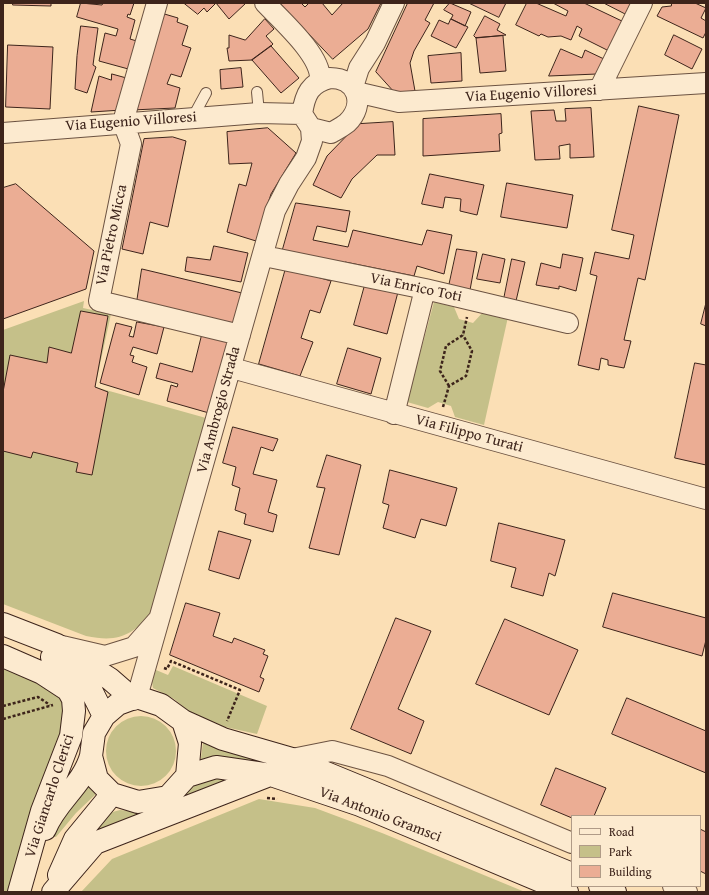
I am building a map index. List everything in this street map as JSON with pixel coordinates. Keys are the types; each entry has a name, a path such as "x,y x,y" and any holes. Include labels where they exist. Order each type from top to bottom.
{"street":[{"path":"123,122 157,3"},
{"path":"265,3 298,46 315,59 320,72 313,87 307,121 331,133 348,122 356,108 355,90 359,68 375,43 394,3"},
{"path":"599,90 642,3"},
{"path":"313,87 341,78 355,90"},
{"name":"Via Eugenio Villoresi","path":"355,90 399,102 706,83"},
{"name":"Via Eugenio Villoresi","path":"259,113 313,87"},
{"name":"Via Eugenio Villoresi","path":"3,133 123,122 259,113 307,121"},
{"name":"Via Ambrogio Strada","path":"135,698 232,368 240,335 264,256 275,211 289,184 306,158 312,141 307,121"},
{"name":"Via Pietro Micca","path":"123,122 131,144 99,301 240,335"},
{"name":"Via Enrico Toti","path":"264,256 425,289 568,323"},
{"path":"394,414 425,289"},
{"name":"Via Filippo Turati","path":"232,368 706,499"},
{"path":"3,625 57,645 105,656 134,646 160,617"},
{"path":"3,625 57,660 88,684 104,716"},
{"path":"57,645 110,679 135,698 161,705 183,721 190,743 187,776 168,797 138,802 112,794 97,779 91,756 94,733 104,716 118,704 135,698"},
{"name":"Via Giancarlo Clerici","path":"3,656 42,673 68,690 73,699 74,711 71,736 42,811 20,892"},
{"name":"Via Antonio Gramsci","path":"183,721 218,737 292,759 571,874"},
{"name":"Via Antonio Gramsci","path":"292,759 332,751 388,766 571,843"},
{"name":"Via Giancarlo Clerici","path":"20,892 46,825 80,780 87,768 91,756"},
{"name":"Via Antonio Gramsci","path":"187,776 216,767 271,775 360,805 567,892"},
{"path":"52,892 95,843 221,793 271,775"},
{"path":"52,892 75,839 112,794"},
{"path":"602,887 614,892"},
{"path":"675,887 687,892"}],"lane":[{"path":"257,92 259,113"},
{"path":"192,117 206,93"}],"path":[{"path":"438,426 449,386 466,376 472,351 463,335 470,300"},
{"path":"449,386 440,371 446,346 463,335"},
{"path":"3,706 38,697 50,706 3,719"}],"green space":[{"path":"84,301 83,308 111,314 95,387 206,418 155,611 132,631 124,635 108,638 86,636 3,604 3,330"},
{"path":"434,302 454,307 459,319 473,323 484,311 508,317 484,425 455,417 451,406 438,402 428,408 407,402"},
{"path":"3,664 51,686 67,710 65,731 11,892 3,892"},
{"path":"173,666 267,706 257,734 202,722 193,718 185,708 174,699 153,688 152,682 156,670 168,675"},
{"path":"141,716 154,719 166,726 173,738 176,751 173,764 166,776 154,783 141,786 128,783 116,776 109,764 106,751 109,738 116,726 128,719"},
{"path":"203,743 257,754 255,762 200,765"},
{"path":"213,774 246,774 185,799 183,796 195,782"},
{"path":"88,783 97,793 76,813 56,837 51,836 51,832"},
{"path":"259,799 315,808 382,833 525,892 81,892 112,859"},
{"path":"120,810 148,813 83,839 104,817"}],"building":[{"path":"13,3 51,3 51,6 13,5"},
{"path":"81,3 102,5 103,3 134,3 130,15 128,14 127,17 135,20 130,39 140,42 132,70 99,61 105,33 116,36 118,29 77,17"},
{"path":"184,3 216,3 207,12 204,8 198,14"},
{"path":"216,3 246,3 229,19"},
{"path":"280,3 301,3 305,7 309,3 322,3 332,15 343,3 381,3 368,29 333,59"},
{"path":"408,3 434,3 425,20 430,23 414,51 410,63 415,91 395,93 376,72"},
{"path":"450,3 471,12 465,26 451,19 453,15 444,10"},
{"path":"469,3 506,3 499,17"},
{"path":"527,3 536,3 566,16 568,11 553,3 584,3 624,22 609,51 579,36 582,29 577,26 571,40 561,36 548,37 541,34 539,36 516,25"},
{"path":"604,3 631,3 626,14"},
{"path":"672,3 695,3 706,8 701,18 706,21 706,32 703,38 657,16 662,7 671,6"},
{"path":"161,13 178,18 177,22 188,26 182,45 191,48 181,77 171,74 167,84 180,88 175,108 132,110"},
{"path":"485,16 500,24 497,30 506,35 476,38 474,36"},
{"path":"265,19 274,29 266,36 273,44 252,60 229,61 227,48 229,48 229,35 245,40"},
{"path":"451,19 468,27 456,48 431,36 439,20 448,24"},
{"path":"81,26 98,28 93,65 96,67 87,93 75,89"},
{"path":"674,35 702,49 692,69 665,55"},
{"path":"503,36 506,71 480,73 476,38"},
{"path":"8,45 53,47 50,109 6,107"},
{"path":"271,46 299,78 281,93 252,60"},
{"path":"561,49 582,58 585,50 604,59 597,74 549,76"},
{"path":"461,53 462,81 431,83 428,56"},
{"path":"241,68 243,87 221,89 220,70"},
{"path":"112,74 130,79 122,110 91,112 99,76 111,80"},
{"path":"639,106 679,115 645,280 638,278 624,340 631,341 624,368 608,365 608,360 601,358 599,370 578,365 597,276 590,274 595,252 629,259 634,235 612,230"},
{"path":"591,108 594,157 570,158 570,144 559,146 560,159 535,160 531,111 554,110 556,121 566,121 565,109"},
{"path":"501,114 502,133 499,134 500,151 423,156 423,119"},
{"path":"393,122 395,155 377,155 352,179 341,198 313,185 327,156 358,124"},
{"path":"268,128 296,153 271,194 256,241 227,232 239,184 246,186 252,163 229,164 227,132"},
{"path":"173,137 186,141 168,227 150,222 143,254 122,249 144,139"},
{"path":"430,174 484,185 477,215 460,211 461,199 445,197 443,208 422,204"},
{"path":"507,183 573,195 567,228 501,217"},
{"path":"16,184 94,251 86,289 3,319 3,188"},
{"path":"296,203 350,211 346,232 317,226 313,240 348,247 353,230 422,245 427,230 452,235 444,274 417,266 414,276 345,262 344,269 281,256"},
{"path":"214,246 248,253 241,282 185,271 187,257 210,260"},
{"path":"457,249 477,252 470,290 449,286"},
{"path":"483,254 505,259 500,283 477,279"},
{"path":"563,254 583,258 576,291 559,286 559,289 536,285 541,263 560,268"},
{"path":"512,259 525,262 516,301 504,299"},
{"path":"286,268 331,281 320,313 310,310 301,338 313,342 300,376 259,364"},
{"path":"142,269 242,293 235,324 137,302"},
{"path":"365,285 398,292 387,334 354,325"},
{"path":"706,303 706,326 701,324"},
{"path":"81,311 108,316 95,387 108,392 92,475 76,472 78,463 33,452 31,458 3,451 3,392 10,355 47,363 49,347 71,353"},
{"path":"137,322 164,327 157,354 133,347 130,355 134,356 132,362 147,367 139,395 100,383 116,323 132,327 129,336 133,337"},
{"path":"202,335 229,340 209,413 167,401 171,385 177,387 178,384 156,378 160,363 192,372"},
{"path":"348,348 381,358 371,394 337,384"},
{"path":"695,363 706,365 706,465 675,458"},
{"path":"233,427 278,439 273,451 261,447 253,474 277,480 268,512 277,515 273,532 244,524 246,514 235,510 240,488 232,485 236,467 223,463"},
{"path":"327,455 361,465 339,555 309,548 325,488 317,487"},
{"path":"390,470 457,488 446,526 421,519 415,538 383,528 389,505 383,503"},
{"path":"499,523 565,540 555,576 549,573 543,596 511,587 516,568 491,561"},
{"path":"219,531 251,540 239,579 209,570"},
{"path":"613,593 706,618 706,640 702,656 603,627"},
{"path":"186,603 220,613 213,636 232,643 234,638 265,650 263,654 268,656 260,677 264,679 259,692 170,655"},
{"path":"396,618 431,631 398,709 424,721 411,754 351,729"},
{"path":"505,619 578,650 549,715 476,684"},
{"path":"627,698 706,731 706,773 612,734"},
{"path":"556,768 606,788 594,815 571,815 571,818 541,805"},
{"path":"701,830 706,832 706,874 701,872"}]}
